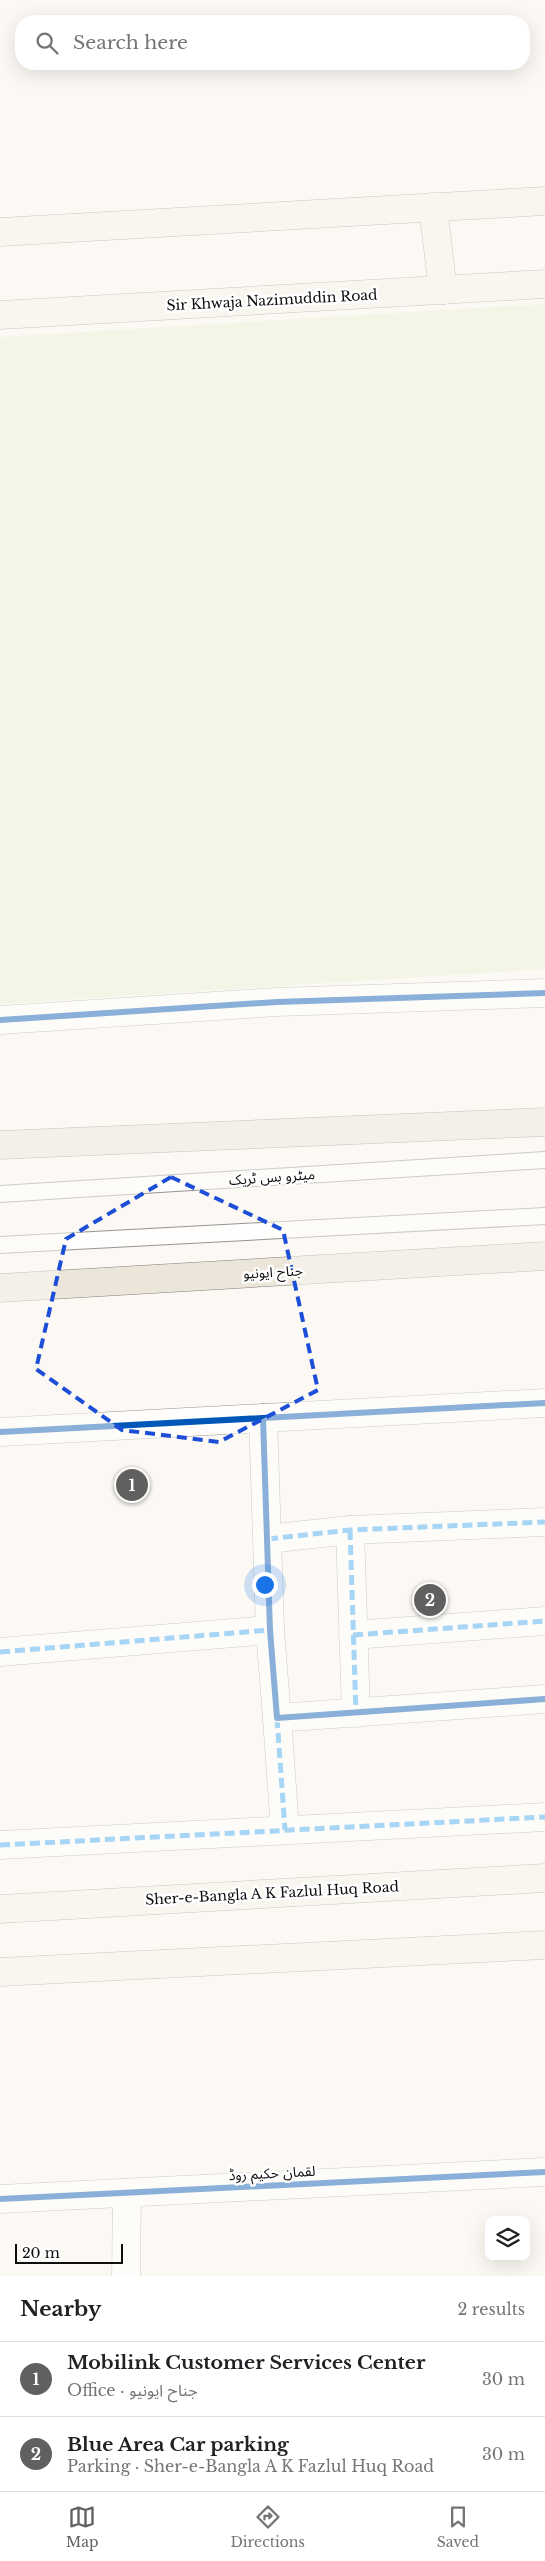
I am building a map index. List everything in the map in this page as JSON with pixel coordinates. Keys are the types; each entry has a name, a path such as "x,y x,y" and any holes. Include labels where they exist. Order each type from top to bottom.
{"main road":[{"path":"0,232 545,202"},
{"path":"433,208 443,290"},
{"name":"Sir Khwaja Nazimuddin Road","path":"0,315 545,284"},
{"path":"0,1145 545,1122"},
{"name":"جناح ایونیو","path":"0,1288 545,1256"},
{"name":"Sher-e-Bangla A K Fazlul Huq Road","path":"0,1909 545,1878"},
{"path":"0,1972 545,1946"}],"street":[{"path":"0,1020 277,1002 545,993"},
{"path":"0,1432 545,1403"},
{"path":"263,1418 270,1630 285,1830"},
{"path":"268,1539 350,1530 545,1522"},
{"path":"350,1530 356,1713"},
{"path":"354,1635 545,1621"},
{"path":"0,1652 270,1630"},
{"path":"277,1718 545,1699"},
{"path":"0,1845 545,1817"},
{"name":"لقمان حکیم روڈ","path":"0,2199 545,2172"},
{"path":"126,2276 127,2193"}],"lane":[{"name":"میٹرو بس ٹریک","path":"0,1194 545,1160"},
{"path":"0,1245 545,1216"}],"highlighted area":[{"path":"171,1177 283,1230 318,1390 219,1442 122,1430 36,1369 66,1239"}],"green space":[{"path":"545,304 545,969 0,1004 0,337"}],"marked path":[{"path":"268,1539 350,1530 545,1522"},
{"path":"350,1530 356,1713"},
{"path":"353,1635 545,1621"},
{"path":"0,1652 270,1630"},
{"path":"277,1718 285,1830"},
{"path":"0,1845 545,1817"}],"cycle path":[{"path":"0,1020 277,1002 545,993"},
{"path":"0,1432 545,1403"},
{"path":"263,1418 270,1630 277,1718 545,1699"},
{"path":"0,2199 545,2172"}],"place":[{"name":"Mobilink Customer Services Center","path":"132,1485"},
{"name":"Blue Area Car parking","path":"430,1600"}]}
